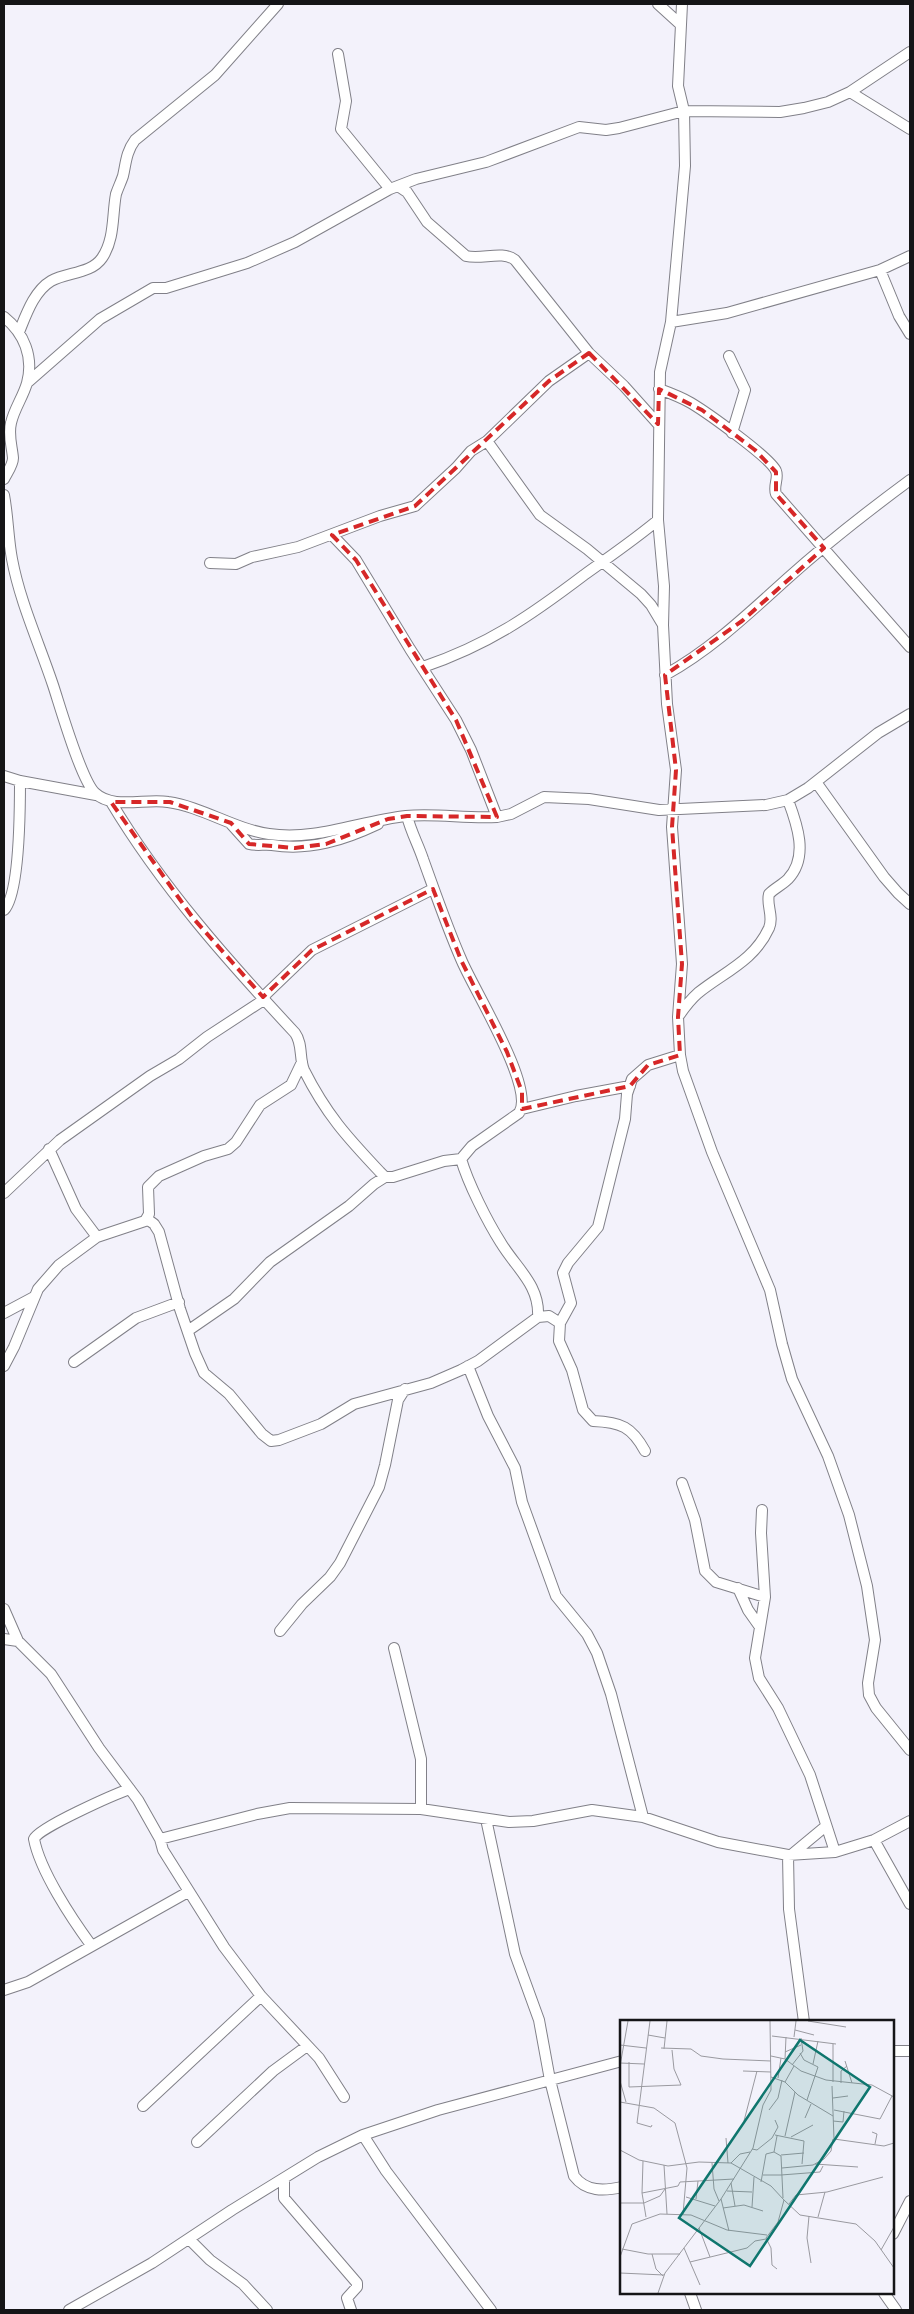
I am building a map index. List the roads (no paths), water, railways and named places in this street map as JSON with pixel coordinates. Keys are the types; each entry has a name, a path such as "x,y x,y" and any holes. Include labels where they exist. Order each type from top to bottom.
{"street":[{"path":"19,332 26,315 43,286 52,280 94,265 104,255 111,237 116,193 123,177 128,149 134,140 215,75 278,4"},
{"path":"658,4 680,24"},
{"path":"682,4 678,86 684,111 686,166 671,322 660,372 658,424 658,520 664,586 665,675 676,770 676,791 672,809 682,964 678,1017 680,1055 683,1071 712,1152 770,1290 792,1379 828,1456 849,1515 868,1586 875,1640 868,1683 869,1695 876,1708 910,1750"},
{"path":"338,54 346,102 341,129 394,188 407,192 427,222 466,256 510,257 516,260 589,353 624,386 658,424"},
{"path":"27,383 100,319 139,295 156,287 173,286 247,263 316,231 394,188 427,176 486,162 579,127 606,130 684,111 780,112 828,102 850,92 907,54 910,66"},
{"path":"850,92 910,129"},
{"path":"671,322 726,313 880,270 910,256"},
{"path":"880,270 899,316 910,334"},
{"path":"4,318 19,332 27,347 29,369 27,383 11,423 10,434 13,458 4,479"},
{"path":"210,563 236,564 332,535 372,519 415,506 456,468 471,451 487,441 549,381 589,353"},
{"path":"729,356 745,390 732,433"},
{"path":"659,389 690,402 755,450 776,470 774,487 776,494 910,647"},
{"path":"487,441 540,516 604,562 651,605 663,625"},
{"path":"665,675 682,665 742,621 789,577 862,514 910,480"},
{"path":"4,495 12,559 19,586 82,768 90,787 96,794"},
{"path":"423,667 463,652 499,635 549,603 658,520"},
{"path":"332,535 356,560 456,720 467,741 497,816"},
{"path":"4,776 20,782 96,794 111,802 155,800 170,802 267,834 293,837 320,834 362,823 407,816 497,816 515,812 538,799 550,797 589,799 648,809 766,805 788,800 816,782 878,733 910,714"},
{"path":"4,910 11,899 19,834 20,782"},
{"path":"816,782 884,877 910,904"},
{"path":"678,1017 697,994 742,962 763,941 771,921 769,894 789,878 799,856 798,827 788,800"},
{"path":"111,802 135,842 203,930 248,984 264,998 298,1037 303,1068 333,1120 385,1177"},
{"path":"407,816 411,834 423,857 433,889 461,960 507,1052 522,1092 522,1109"},
{"path":"4,1192 49,1149 104,1107 264,998 312,950 433,889"},
{"path":"645,1451 639,1439 629,1428 611,1422 593,1421 586,1415 580,1401 572,1370 559,1341 560,1323 571,1303 563,1273 568,1263 598,1227 625,1119 630,1086 638,1072 648,1065 680,1055"},
{"path":"147,1219 148,1187 155,1179 204,1156 228,1149 236,1142 260,1105 291,1085 302,1062"},
{"path":"189,1330 234,1299 276,1257 349,1206 385,1177 393,1177 444,1161 461,1159 472,1146 509,1121 522,1109 630,1086"},
{"path":"49,1149 76,1209 97,1237"},
{"path":"461,1159 500,1242 517,1264 534,1292 538,1301 538,1317"},
{"path":"4,1366 34,1297 43,1282 59,1265 97,1237 147,1219"},
{"path":"147,1219 154,1224 159,1232 178,1302 189,1330 194,1353 204,1373 229,1394 262,1434 271,1441 279,1440 321,1424 354,1404 431,1383 468,1366 538,1317 549,1316 560,1323"},
{"path":"4,1313 34,1297"},
{"path":"74,1362 136,1318 178,1302"},
{"path":"468,1366 488,1416 515,1468 522,1502 556,1596 587,1634 597,1653 611,1694 643,1817"},
{"path":"280,1630 302,1604 330,1577 340,1563 378,1487 385,1465 398,1400 405,1389"},
{"path":"682,1483 695,1520 706,1572 716,1582 765,1597"},
{"path":"762,1510 761,1533 765,1597 756,1658 759,1678 793,1736 818,1796 835,1852"},
{"path":"738,1588 748,1610 760,1627"},
{"path":"4,1609 18,1641 51,1674 99,1748 130,1789 160,1839 163,1850 224,1947 261,1996 319,2058 344,2097"},
{"path":"4,1639 18,1641"},
{"path":"394,1648 421,1759 422,1809"},
{"path":"91,1945 64,1904 37,1854 34,1839 38,1833 54,1824 101,1800 130,1789"},
{"path":"160,1839 257,1814 290,1808 422,1809 509,1822 533,1821 592,1810 643,1817 718,1842 789,1855 835,1852 874,1840 910,1821"},
{"path":"486,1819 515,1954 528,1986 542,2033 550,2080 574,2176 580,2184 594,2189 608,2190 620,2187"},
{"path":"789,1855 826,1826"},
{"path":"874,1840 910,1904"},
{"path":"789,1855 788,1909 804,2020"},
{"path":"4,1990 28,1982 188,1892"},
{"path":"143,2106 261,1996"},
{"path":"197,2142 273,2071 307,2046"},
{"path":"894,2051 910,2051"},
{"path":"69,2310 152,2263 318,2157 363,2135 438,2110 620,2062"},
{"path":"363,2135 386,2171 491,2310"},
{"path":"284,2178 283,2194 288,2204 324,2242 357,2283 357,2286 347,2298 350,2310"},
{"path":"894,2232 910,2201"},
{"path":"189,2239 210,2260 243,2284 268,2310"},
{"path":"690,2294 696,2310"},
{"path":"885,2294 896,2310"}]}
